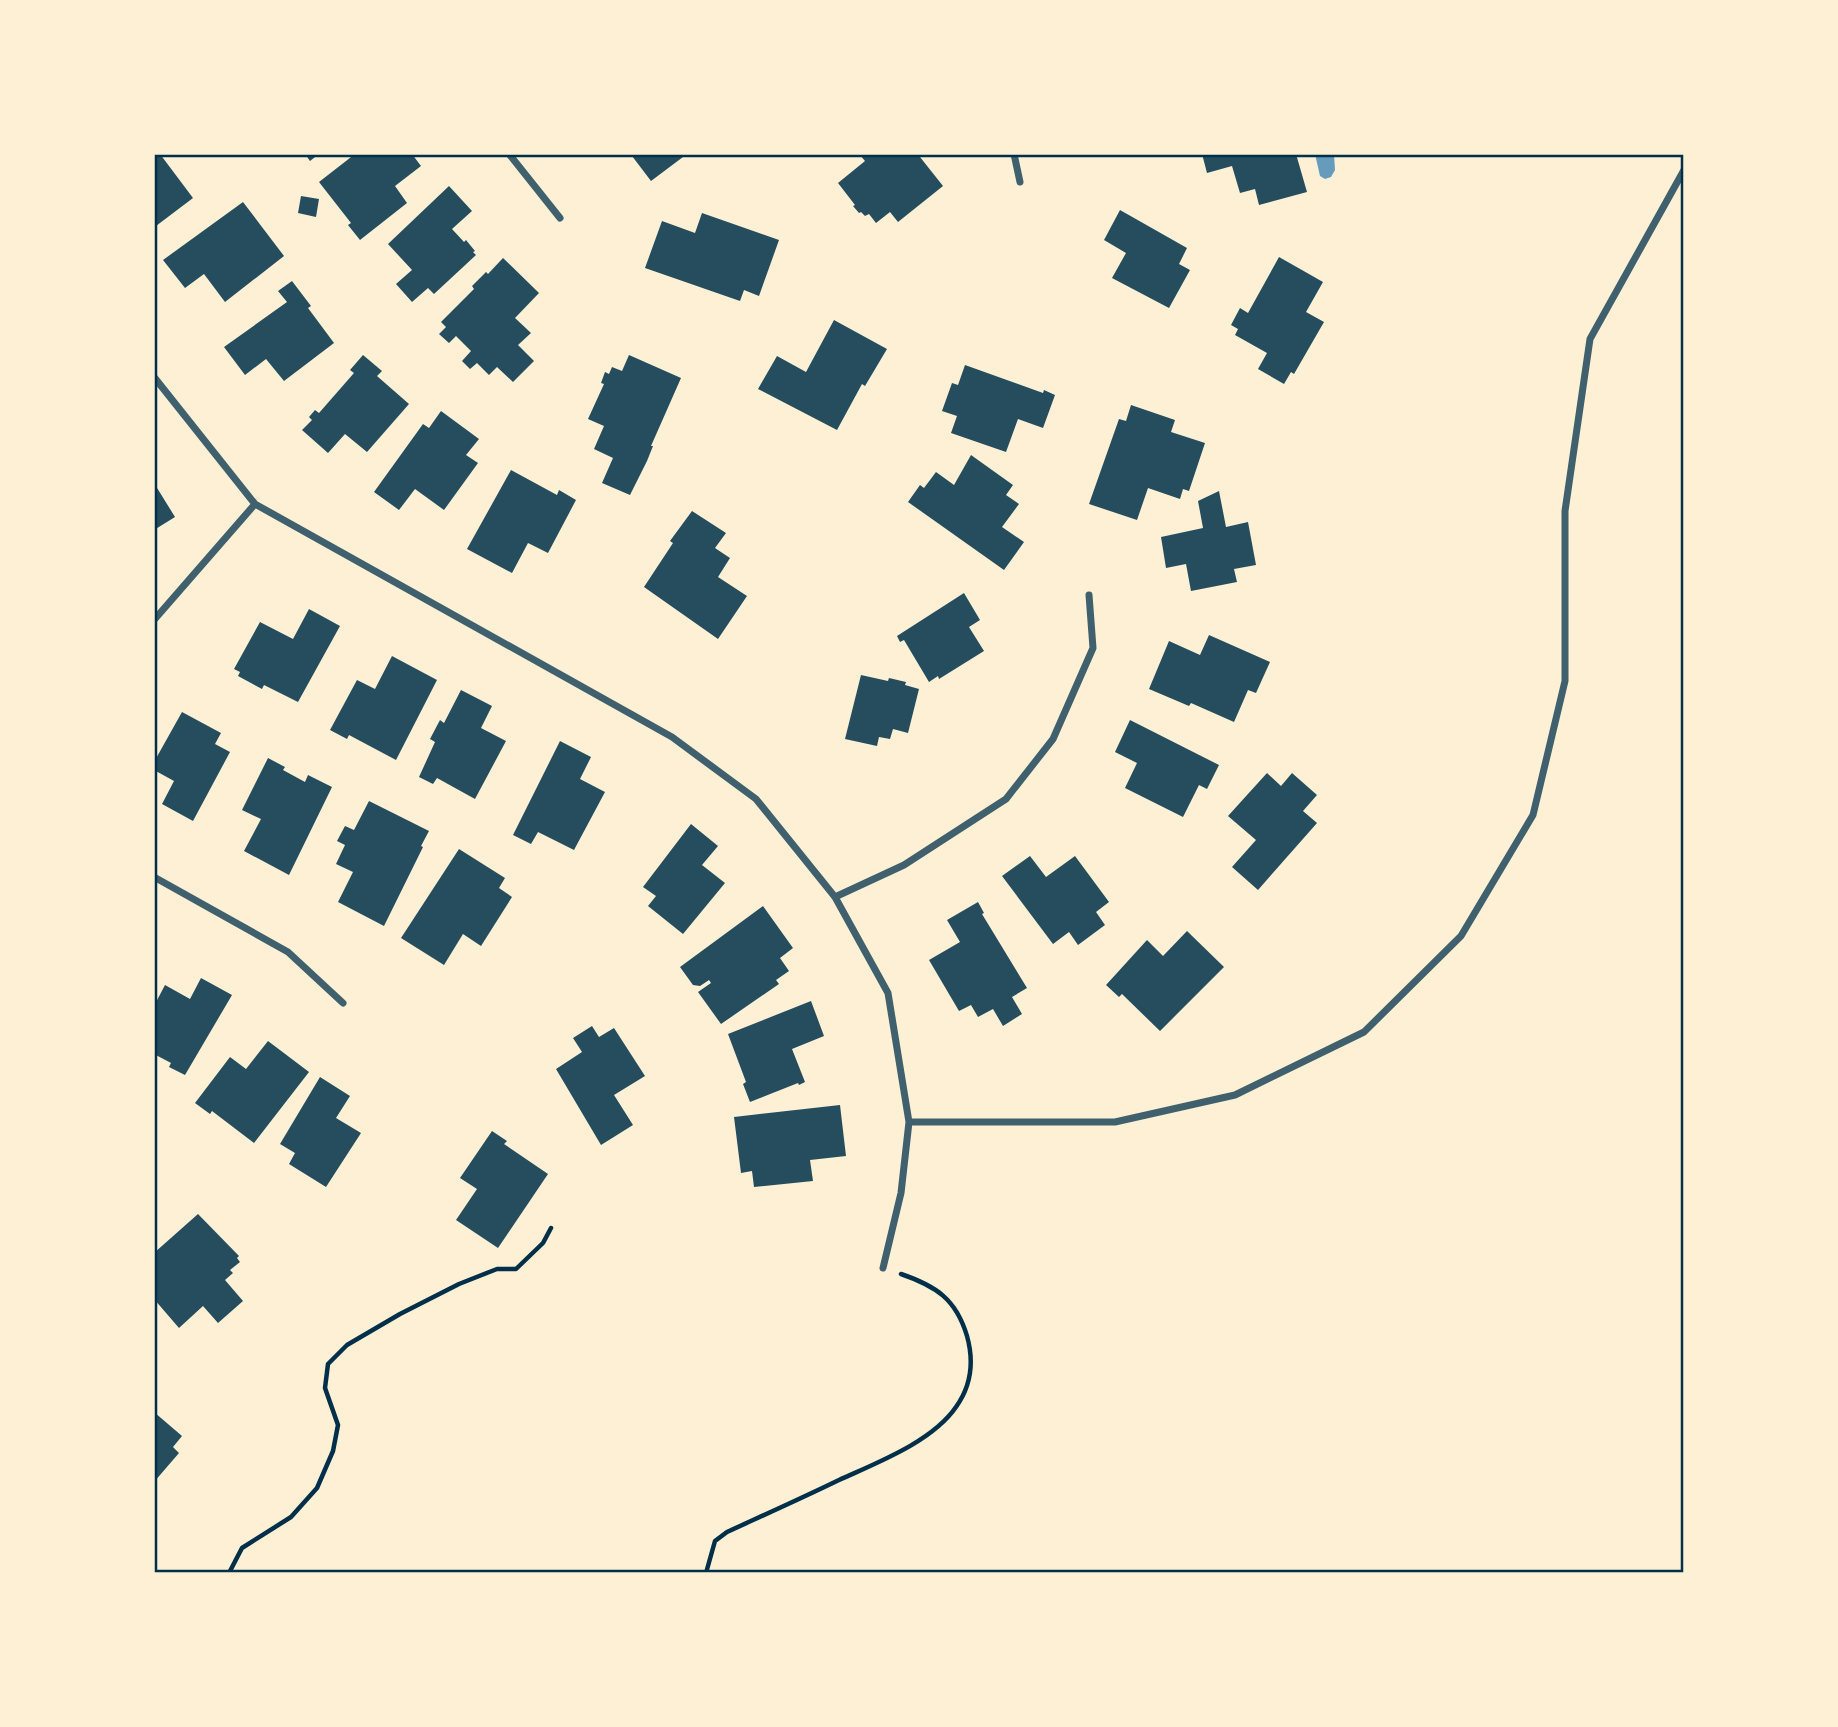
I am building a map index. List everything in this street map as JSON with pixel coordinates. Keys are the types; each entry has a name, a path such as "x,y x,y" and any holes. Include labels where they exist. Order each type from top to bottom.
{"street":[{"path":"509,154 560,218"},
{"path":"1014,154 1020,183"},
{"path":"909,1122 1115,1122 1235,1095 1364,1032 1461,936 1533,815 1565,681 1565,511 1591,339 1684,170"},
{"path":"154,377 255,504 672,737 756,799 835,897 888,993 909,1122 901,1193 883,1268"},
{"path":"154,620 255,504"},
{"path":"835,897 904,865 1006,799 1053,739 1093,648 1089,595"},
{"path":"154,877 288,952 343,1003"}],"path":[{"path":"229,1573 242,1548 291,1517 317,1488 333,1451 338,1425 325,1388 328,1364 347,1345 459,1284 497,1269 516,1269 543,1243 551,1228"},
{"path":"706,1573 715,1541 727,1532 900,1451 934,1429 956,1408 968,1384 972,1355 962,1320 948,1300 926,1282 883,1268"}],"water":[{"path":"1315,154 1334,154 1335,170 1331,177 1325,179 1320,176"}],"building":[{"path":"154,154 160,154 193,198 156,226 154,223"},
{"path":"305,154 319,154 310,161"},
{"path":"355,154 412,154 421,166 395,186 407,203 360,240 348,225 351,223 319,182"},
{"path":"687,154 651,181 632,156"},
{"path":"859,154 925,154 920,157 943,186 898,222 890,212 876,223 869,214 865,216 859,213 838,183 865,161"},
{"path":"1202,154 1296,154 1307,192 1259,205 1255,189 1240,193 1232,166 1207,173"},
{"path":"449,186 472,211 452,229 464,242 466,240 476,255 434,294 428,288 412,302 396,284 412,270 388,244"},
{"path":"301,196 319,199 316,217 298,213"},
{"path":"243,202 284,256 225,302 204,274 185,288 163,260"},
{"path":"1120,210 1187,248 1179,264 1190,270 1169,308 1112,278 1126,253 1104,240"},
{"path":"702,213 779,240 759,296 744,290 740,301 645,268 662,221 695,233"},
{"path":"1279,257 1323,282 1306,312 1324,322 1294,374 1291,372 1284,384 1258,369 1267,353 1235,335 1238,329 1231,325 1240,308 1248,313"},
{"path":"503,258 539,293 515,318 531,333 518,345 534,361 513,382 497,367 489,375 477,363 470,369 462,361 471,351 456,336 449,343 439,334 446,327 441,322 474,289 472,286"},
{"path":"292,281 334,343 284,381 266,359 245,375 224,347 287,302 278,291"},
{"path":"834,320 887,349 865,386 862,384 837,430 758,389 777,356 806,372"},
{"path":"363,355 382,371 377,376 409,404 367,452 345,434 328,453 302,430 312,420 309,417 315,410 319,413 354,373 350,370"},
{"path":"629,355 681,378 630,495 602,483 613,458 594,449 604,426 588,419 604,384 601,383 605,372 609,374 612,367 622,371"},
{"path":"965,365 1055,395 1043,428 1018,419 1006,452 951,433 957,416 942,411 952,383 958,385"},
{"path":"1131,405 1175,420 1171,432 1205,443 1189,491 1183,489 1180,499 1148,488 1137,520 1089,504 1119,419 1126,421"},
{"path":"441,411 479,439 466,455 478,463 444,510 415,489 399,510 374,492 423,424 429,428"},
{"path":"971,455 1013,485 1006,495 1019,504 1002,527 1024,542 1004,570 908,502 920,485 924,488 936,472 954,485"},
{"path":"511,470 557,495 559,490 576,500 548,553 528,543 512,573 467,549"},
{"path":"154,483 175,517 154,530"},
{"path":"1219,491 1226,527 1248,522 1256,565 1234,569 1237,582 1191,591 1186,564 1166,568 1161,537 1203,528 1198,501"},
{"path":"692,511 726,533 715,548 730,558 718,577 747,596 718,639 644,587 673,543 670,541"},
{"path":"964,593 980,620 969,627 984,651 939,679 938,676 929,682 904,640 900,642 897,636"},
{"path":"309,609 340,626 298,702 264,685 262,689 238,676 240,672 234,669 260,622 293,639"},
{"path":"1209,635 1270,662 1256,693 1248,690 1234,722 1191,703 1189,706 1149,689 1169,641 1200,655"},
{"path":"392,656 437,680 396,760 349,735 347,739 330,730 357,680 375,689"},
{"path":"861,675 906,682 905,685 919,689 908,733 893,729 890,739 879,737 877,746 845,739"},
{"path":"461,690 492,706 481,728 506,741 475,799 437,778 433,784 419,777 435,742 430,739 440,720 444,723"},
{"path":"182,712 221,733 215,744 230,752 193,821 162,804 174,781 154,770 154,762"},
{"path":"1130,720 1219,765 1207,789 1199,785 1183,817 1125,788 1137,763 1115,752"},
{"path":"560,741 591,757 580,779 605,792 574,850 538,832 531,844 513,835"},
{"path":"268,758 305,782 308,775 332,787 289,875 244,851 261,819 242,810"},
{"path":"1267,773 1281,786 1292,773 1317,795 1303,811 1317,823 1258,890 1232,867 1256,840 1228,816"},
{"path":"369,801 429,831 384,926 338,902 353,872 336,864 345,845 337,841 345,826 354,830"},
{"path":"691,824 718,846 702,865 725,883 683,934 648,906 656,896 643,887"},
{"path":"459,849 505,878 499,888 512,897 481,946 463,934 444,965 401,938"},
{"path":"1030,856 1046,877 1075,856 1109,902 1096,912 1105,925 1078,945 1069,932 1053,944 1002,876"},
{"path":"978,902 984,913 982,914 1027,988 1012,997 1022,1014 1003,1026 993,1009 978,1017 971,1005 959,1011 929,960 960,942 947,920"},
{"path":"763,906 793,948 780,958 789,971 776,980 779,984 721,1024 698,992 711,983 709,980 700,986 693,985 680,967"},
{"path":"1187,931 1224,967 1160,1031 1122,994 1119,997 1106,985 1147,940 1163,956"},
{"path":"201,978 232,995 185,1075 169,1067 171,1063 154,1054 154,1006 165,985 190,999"},
{"path":"811,1001 824,1036 792,1049 805,1082 750,1102 743,1084 746,1082 728,1034"},
{"path":"592,1026 599,1037 614,1028 645,1076 614,1095 633,1125 601,1145 556,1069 582,1052 573,1038"},
{"path":"268,1041 309,1072 254,1143 212,1111 210,1114 195,1103 230,1057 246,1069"},
{"path":"320,1077 350,1096 336,1118 361,1133 326,1187 289,1164 295,1153 280,1144"},
{"path":"840,1105 846,1156 810,1160 813,1181 754,1187 752,1171 741,1173 734,1117"},
{"path":"492,1131 507,1141 504,1144 548,1174 498,1248 456,1220 477,1189 460,1178"},
{"path":"198,1214 239,1256 237,1258 240,1262 230,1270 233,1273 225,1280 243,1301 218,1323 203,1306 179,1328 154,1299 154,1290 157,1288 154,1285 154,1253"},
{"path":"154,1412 182,1436 173,1447 179,1453 154,1482"}]}
